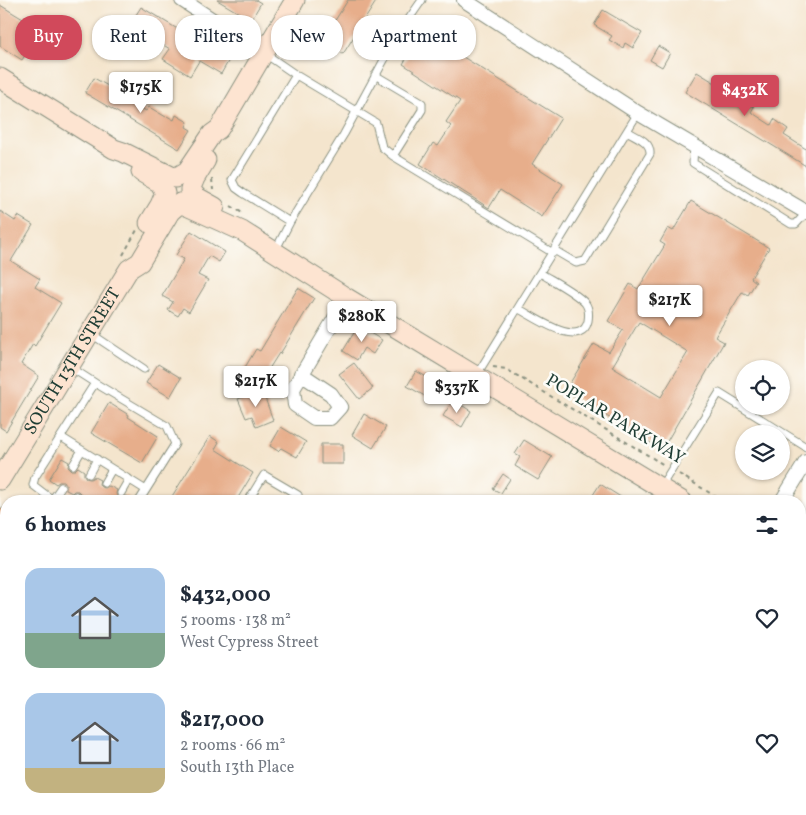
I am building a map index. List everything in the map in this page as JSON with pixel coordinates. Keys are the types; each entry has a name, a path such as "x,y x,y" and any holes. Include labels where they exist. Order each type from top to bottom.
{"street":[{"path":"182,0 263,53"},
{"name":"SOUTH 13TH STREET","path":"0,480 130,269 129,257 160,205 178,191 187,171 212,134 219,129 295,0"},
{"path":"464,0 638,113 806,212"},
{"path":"0,78 114,149 118,156 160,183 178,191 347,298 484,372 672,495"},
{"path":"301,374 347,298"},
{"path":"786,495 806,462"}],"lane":[{"path":"275,252 290,222 356,111 397,36 422,0"},
{"path":"263,53 376,123 382,147 393,156 553,252 576,263 585,262 650,154 651,148 648,144 627,131"},
{"path":"290,222 236,188 232,180 296,75"},
{"path":"375,75 422,103 422,110 393,156"},
{"path":"484,372 540,273 638,113"},
{"path":"519,309 552,328 564,332 573,334 580,332 587,326 589,315 586,304 540,273"},
{"path":"90,333 144,369"},
{"path":"70,367 167,426 175,444 143,495"},
{"path":"45,495 33,486 35,477 95,383"},
{"path":"660,488 719,393 806,447"},
{"path":"61,437 146,490"},
{"path":"73,465 82,450"},
{"path":"89,474 97,459"},
{"path":"104,483 112,468"},
{"path":"252,495 264,475 298,495"},
{"path":"121,493 129,479"},
{"path":"56,495 61,487"}],"path":[{"path":"211,172 213,191"},
{"name":"POPLAR PARKWAY","path":"484,372 506,369 713,495"}],"building":[{"path":"217,0 256,0 261,3 254,15 242,15"},
{"path":"348,0 377,0 368,15 353,15 353,38 343,54 343,15 338,15"},
{"path":"0,5 16,15 15,56 0,46"},
{"path":"141,7 154,15 136,15"},
{"path":"603,10 642,33 633,48 625,43 623,48 609,40 612,36 594,25"},
{"path":"165,21 175,27 175,60 229,60 221,74 199,61 190,76 165,60 170,49 165,46"},
{"path":"658,46 670,53 662,67 650,60"},
{"path":"406,60 468,60 561,118 532,164 563,184 542,217 500,190 489,208 420,164 433,143 438,146 451,126 446,122 460,101 403,64"},
{"path":"697,72 722,87 719,91 744,106 746,102 754,107 751,112 771,125 774,119 788,129 784,135 806,149 806,166 685,92"},
{"path":"94,78 122,91 119,95 146,111 149,107 166,117 174,120 176,115 188,122 186,127 191,130 179,149 85,93"},
{"path":"691,201 769,248 751,278 756,282 748,295 742,292 715,337 724,342 662,450 565,391 594,344 609,352 623,330 608,321 630,284 638,289 665,245 660,242 668,228 673,231","holes":["639,322 688,352 661,397 612,367"]},
{"path":"0,211 15,221 18,216 33,225 11,261 40,279 35,287 61,303 35,346 33,344 21,364 39,376 6,431 0,427"},
{"path":"191,231 225,252 219,262 209,256 198,275 208,280 189,312 183,308 178,316 168,310 173,302 162,296 184,259 176,255"},
{"path":"298,288 314,298 262,380 244,369 256,349 260,351"},
{"path":"358,326 382,340 373,354 364,348 357,360 343,351"},
{"path":"354,363 373,388 359,399 339,374"},
{"path":"158,364 181,378 170,397 146,383"},
{"path":"416,371 439,384 430,399 407,386"},
{"path":"262,390 273,420 256,427 252,416 246,418 238,399"},
{"path":"453,400 471,411 462,427 443,416"},
{"path":"109,403 158,436 142,463 91,433"},
{"path":"364,414 386,427 373,448 352,435"},
{"path":"281,427 306,442 297,457 281,448 278,451 270,446"},
{"path":"210,436 219,442 215,449 253,473 240,495 173,495"},
{"path":"524,440 552,457 538,480 515,466 520,457 515,454"},
{"path":"321,444 343,444 343,464 321,464"},
{"path":"62,458 69,462 68,467 71,470 75,470 78,467 84,471 86,478 94,477 100,480 99,484 101,487 109,486 117,490 117,495 81,495 78,491 72,493 66,490 64,482 56,484 49,479"},
{"path":"503,474 510,479 501,493 493,489"},
{"path":"600,484 617,495 593,495"}]}
